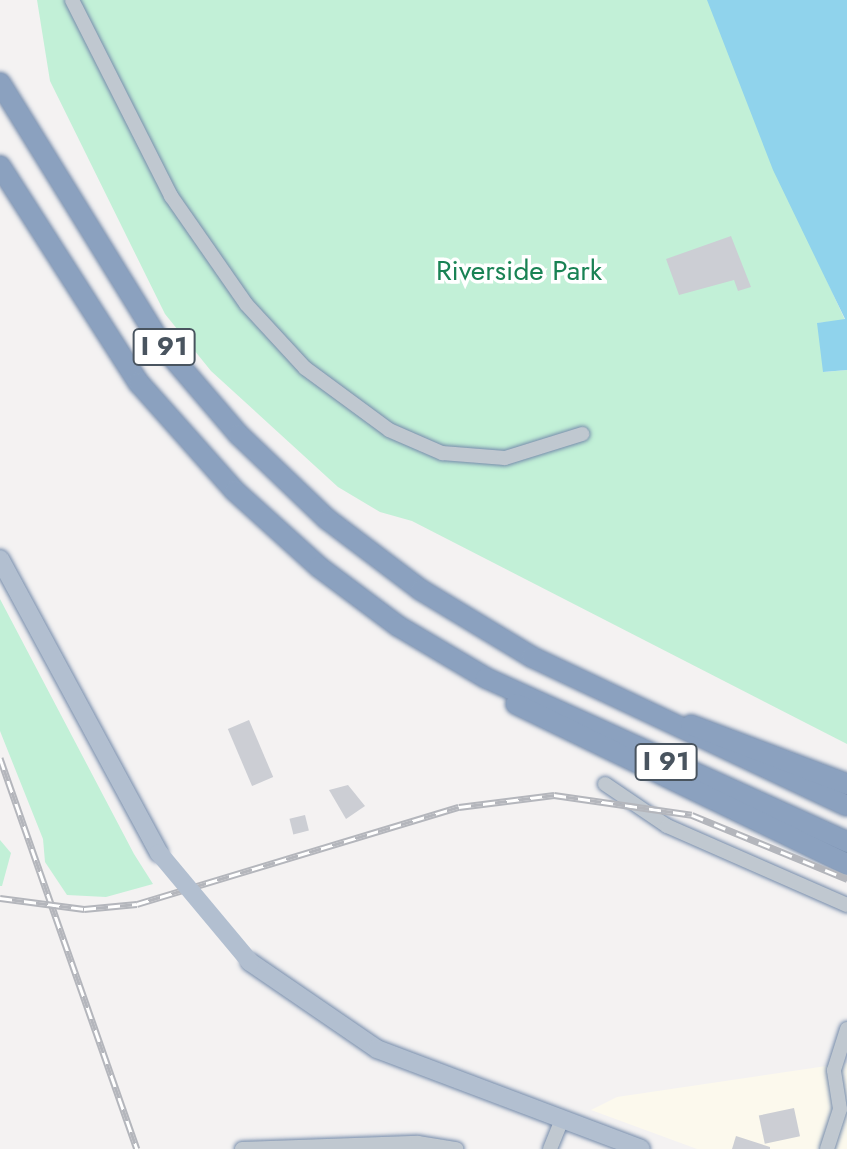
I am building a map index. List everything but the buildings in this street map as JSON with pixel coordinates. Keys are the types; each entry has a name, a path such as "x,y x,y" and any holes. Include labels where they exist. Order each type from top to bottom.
{"highway":[{"name":"I 91","path":"0,83 139,312 276,473 438,602 652,718 847,806"},
{"name":"I 91","path":"0,166 93,321 214,470 352,594 486,678 847,842"},
{"path":"486,678 543,722 847,864"},
{"path":"652,718 732,737 847,784"}],"main road":[{"path":"0,559 159,853 250,962 365,1043 641,1149"}],"street":[{"path":"72,0 171,196 246,304 305,368 389,430 442,453 503,459 582,434"},
{"path":"605,784 675,831 847,905"},
{"path":"827,1149 840,1109 834,1070 847,1029"},
{"path":"550,1149 562,1120"},
{"path":"242,1149 418,1143 457,1149"}],"shaded area":[{"path":"847,1063 847,1149 697,1149 591,1110 617,1097"}],"green space":[{"name":"Riverside Park","path":"37,0 753,0 796,213 845,320 818,323 824,372 847,370 847,744 412,521 380,512 338,487 211,371 165,314 50,81"},
{"path":"0,599 134,854 153,884 106,897 67,895 45,862 43,839 0,731"},
{"path":"0,840 11,853 2,886 0,886"}],"water":[{"path":"707,0 847,0 847,370 823,372 817,323 845,319 773,170"}],"railway":[{"path":"0,758 137,1149"},
{"path":"0,898 84,909 137,904 459,807 554,795 692,815 847,879"}]}
